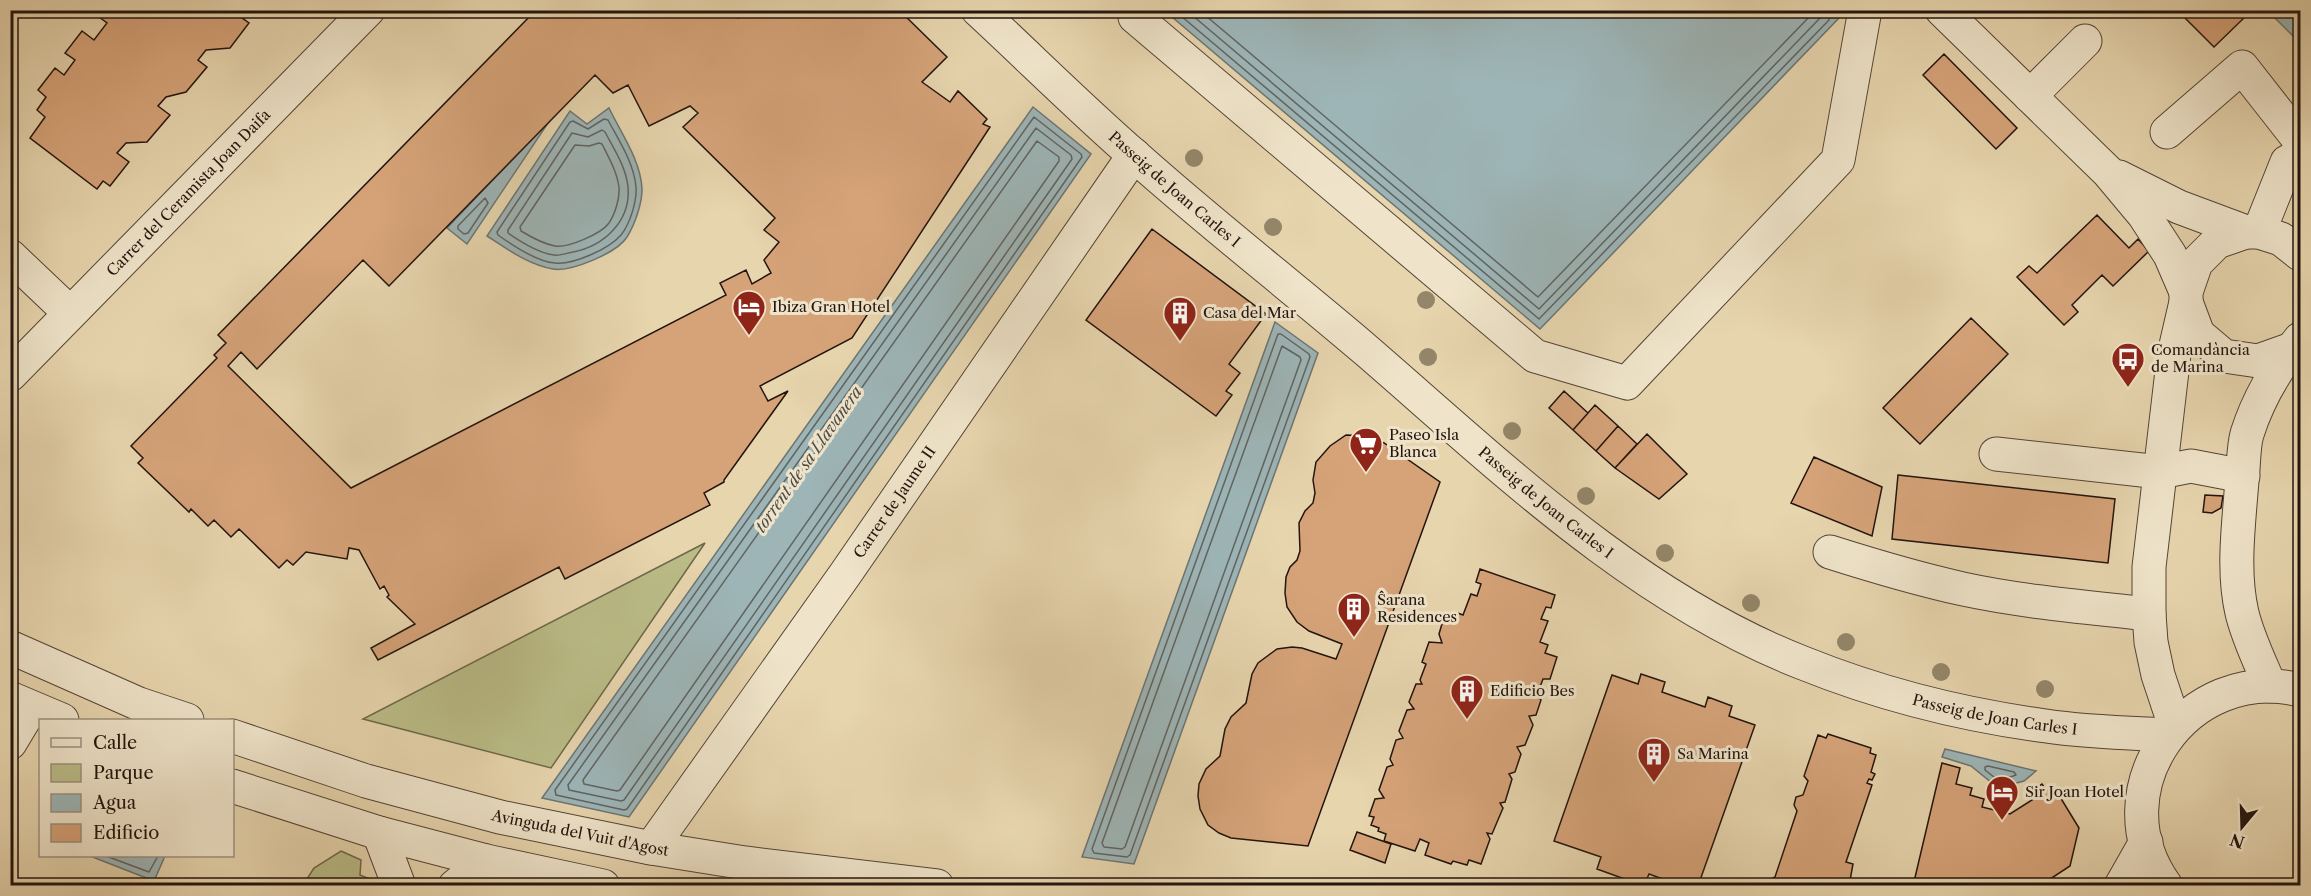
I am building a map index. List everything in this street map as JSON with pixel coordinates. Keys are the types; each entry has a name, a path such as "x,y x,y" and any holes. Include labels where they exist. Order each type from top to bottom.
{"street":[{"name":"Carrer del Ceramista Joan Daifa","path":"10,375 368,10"},
{"name":"Passeig de Joan Carles I","path":"978,10 1134,155 1304,297 1493,461 1608,554 1718,624 1801,663 1868,687 1949,708 2046,726 2171,731"},
{"path":"1135,10 1135,16 1144,24 1535,356 1627,383 1838,160 1865,10"},
{"path":"1942,10 2108,172 2144,215 2165,247 2187,297 2198,334 2224,356 2258,362 2297,343"},
{"path":"2030,96 2085,41"},
{"path":"2167,132 2242,66 2301,141"},
{"name":"Carrer de Jaume II","path":"651,848 846,573 1134,155"},
{"path":"2171,731 2151,642 2149,567 2174,354 2196,263 2217,242 2253,232 2287,162 2301,155"},
{"path":"2108,172 2179,207 2281,239 2300,251"},
{"path":"10,256 70,313"},
{"path":"2290,687 2242,613 2238,589 2237,543 2247,436 2265,389 2297,343"},
{"path":"1996,454 2160,472 2191,466 2243,476"},
{"path":"1830,552 1878,568 1964,589 2045,602 2149,614"},
{"path":"10,647 139,704 184,719"},
{"path":"2166,885 2151,860 2145,842 2142,805 2144,786 2157,751 2171,731 2195,709 2218,696 2243,688 2290,687"},
{"path":"10,743 21,703 60,719"},
{"name":"Avinguda del Vuit d'Agost","path":"234,737 366,781 500,817 651,848 745,862 937,885"},
{"path":"234,787 380,833 486,861 603,885"},
{"path":"380,833 399,885"},
{"path":"2121,885 2145,842"},
{"path":"454,885 486,861"}],"green space":[{"path":"705,543 551,768 363,719"},
{"path":"341,851 361,860 360,875 379,883 378,885 303,885 314,868"}],"water":[{"path":"1832,10 1839,18 1540,329 1165,11"},
{"path":"2268,11 2300,11 2300,36 2296,39"},
{"name":"torrent de sa Llavanera","path":"1033,107 1091,154 629,817 542,798"},
{"path":"609,108 630,147 638,168 642,189 635,220 622,243 593,260 571,268 553,269 527,260 487,236 570,111 587,124"},
{"path":"550,120 467,244 447,228"},
{"path":"1275,322 1318,353 1134,864 1082,857"},
{"path":"1945,749 2036,771 2024,781 1998,788 1971,766 1942,757"},
{"path":"93,857 165,857 154,881"}],"building":[{"path":"105,10 158,10 167,17 172,10 242,10 238,15 249,23 230,48 206,50 198,60 207,67 186,92 166,97 158,106 170,115 147,142 126,143 117,153 129,162 110,186 103,181 97,189 30,138 45,117 37,110 46,97 38,90 55,68 64,75 75,60 65,53 82,31 94,40 107,23 99,17"},
{"name":"Ibiza Gran Hotel","path":"536,10 731,10 738,18 745,10 899,10 947,57 922,82 950,102 958,91 987,119 983,124 990,127 852,338 760,386 768,401 788,391 724,482 704,493 710,505 565,579 559,567 378,660 371,648 415,624 387,597 389,595 384,586 380,589 359,550 349,548 347,559 306,552 293,565 287,560 279,568 239,529 231,537 214,520 208,526 191,509 189,512 138,463 143,458 131,446 217,358 214,355 226,343 218,335","holes":["595,75 613,93 628,85 649,126 690,106 698,113 683,127 775,218 764,230 779,242 764,260 771,273 752,284 746,270 720,283 726,295 351,488 228,366 241,352 257,369 363,260 389,286"]},
{"path":"2193,10 2239,10 2245,17 2214,47 2185,18"},
{"path":"1944,54 2017,128 1996,149 1923,75"},
{"path":"2097,215 2129,248 2138,239 2149,251 2113,286 2102,275 2072,305 2078,312 2064,325 2017,277 2029,266 2037,273"},
{"name":"Casa del Mar","path":"1152,229 1266,314 1229,364 1240,373 1226,391 1232,395 1216,416 1086,320"},
{"path":"1971,318 2008,354 1920,444 1883,408"},
{"path":"1564,391 1588,413 1573,430 1549,408"},
{"path":"1595,405 1618,426 1596,451 1573,430"},
{"path":"1618,426 1637,444 1615,468 1596,451"},
{"path":"1647,434 1687,474 1659,499 1615,468"},
{"name":"Ŝarana Residences","path":"1346,435 1367,436 1384,443 1440,482 1308,846 1231,838 1208,825 1200,809 1199,784 1206,769 1220,756 1225,729 1231,717 1246,703 1252,674 1258,663 1277,649 1292,647 1336,659 1342,644 1309,631 1297,622 1287,607 1285,593 1286,577 1300,551 1299,523 1305,511 1313,503 1316,462 1330,446"},
{"path":"1814,457 1882,487 1872,536 1791,503"},
{"path":"1898,475 2115,499 2108,563 1892,539"},
{"path":"2205,495 2223,496 2221,508 2212,513 2203,512"},
{"name":"Edificio Bes","path":"1480,569 1555,595 1551,608 1546,607 1541,619 1548,621 1540,642 1548,645 1545,653 1557,657 1550,679 1543,679 1537,695 1541,700 1536,715 1529,716 1533,725 1525,745 1517,747 1521,754 1515,772 1509,774 1512,779 1505,802 1500,803 1503,808 1492,834 1487,833 1490,839 1481,864 1469,860 1467,865 1453,861 1451,864 1425,855 1429,843 1420,839 1415,851 1384,841 1386,834 1371,825 1374,817 1369,816 1375,799 1384,798 1379,790 1387,767 1393,765 1390,759 1396,740 1403,738 1399,731 1407,710 1414,709 1409,702 1416,684 1422,684 1420,680 1426,664 1422,662 1429,642 1442,643 1439,634 1444,617 1452,620 1455,612 1463,615 1471,594 1477,596 1481,584 1476,582"},
{"name":"Sa Marina","path":"1641,674 1665,682 1662,692 1705,707 1708,697 1732,706 1729,716 1755,725 1698,886 1682,886 1649,874 1644,886 1597,869 1601,857 1554,841 1612,675 1638,684"},
{"path":"1828,734 1871,748 1870,753 1876,755 1871,772 1875,774 1867,783 1872,785 1846,862 1853,864 1849,886 1767,886 1768,881 1775,877 1797,811 1794,805 1796,797 1803,795 1808,781 1804,776 1818,735 1826,738"},
{"name":"Sir Joan Hotel","path":"1942,763 1960,768 1956,784 1972,788 1970,795 1984,799 1982,807 2010,814 2032,800 2028,794 2042,784 2047,791 2054,787 2079,828 2070,866 2044,883 2046,886 1913,886"},
{"path":"1357,832 1391,844 1385,863 1350,850"}],"place":[{"name":"Ibiza Gran Hotel","path":"749,336"},
{"name":"Casa del Mar","path":"1180,342"},
{"name":"Comandància de Marina","path":"2128,388"},
{"name":"Paseo Isla Blanca","path":"1366,473"},
{"name":"Ŝarana Residences","path":"1354,638"},
{"name":"Edificio Bes","path":"1467,720"},
{"name":"Sa Marina","path":"1654,783"},
{"name":"Sir Joan Hotel","path":"2002,821"}]}
